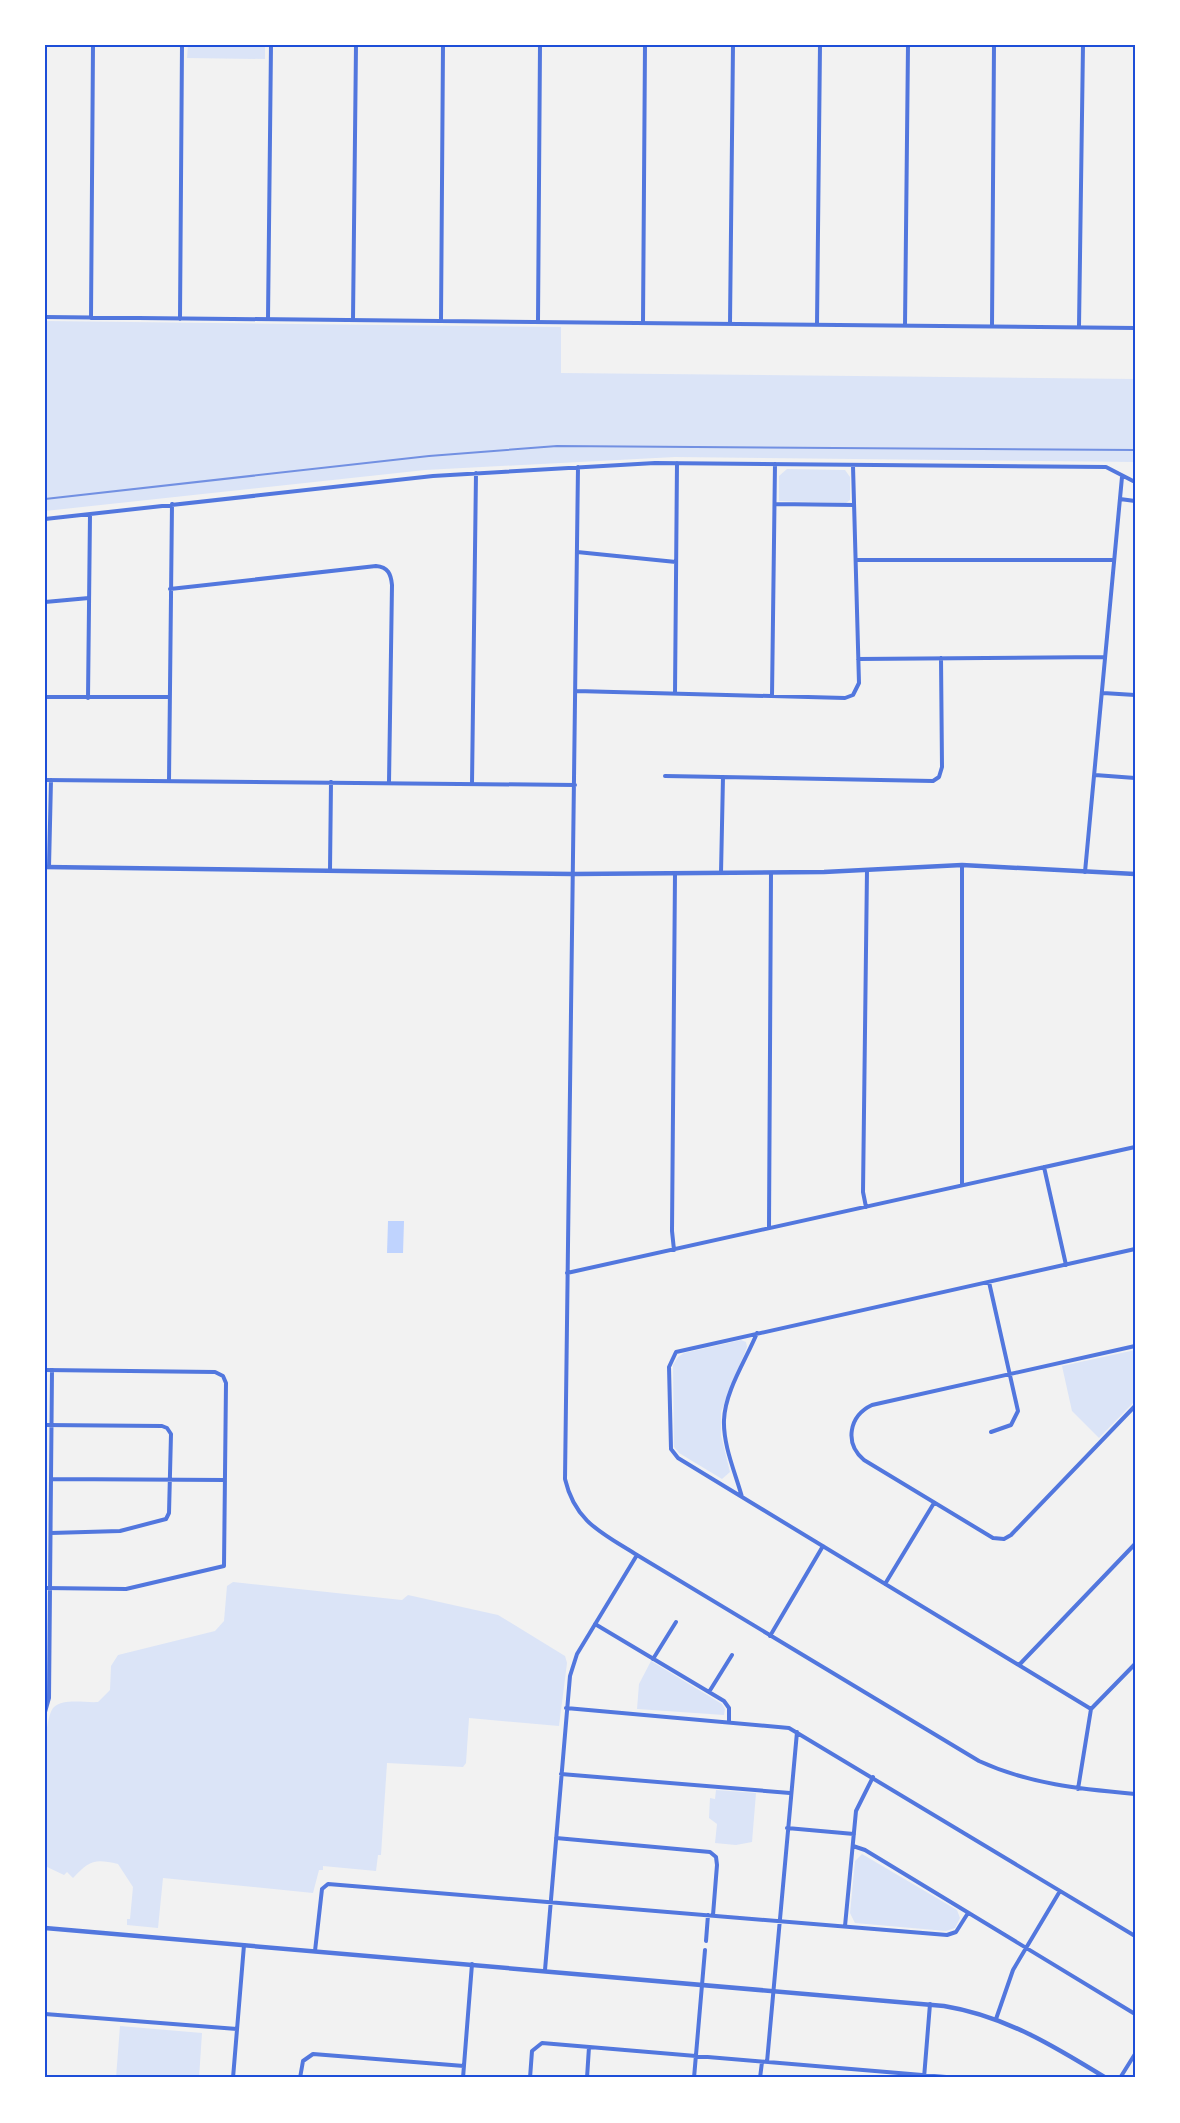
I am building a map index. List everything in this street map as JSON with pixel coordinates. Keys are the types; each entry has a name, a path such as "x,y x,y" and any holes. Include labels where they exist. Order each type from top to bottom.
{"street":[{"path":"91,318 93,45"},
{"path":"180,319 182,45"},
{"path":"268,320 271,45"},
{"path":"353,320 356,45"},
{"path":"441,321 443,45"},
{"path":"537,322 540,45"},
{"path":"643,323 645,45"},
{"path":"730,324 733,45"},
{"path":"817,325 820,45"},
{"path":"904,326 908,45"},
{"path":"992,326 994,45"},
{"path":"1079,327 1083,45"},
{"path":"45,317 1135,328"},
{"path":"675,694 677,463"},
{"path":"45,519 476,473 677,463 1106,467 1135,482"},
{"path":"772,696 775,464"},
{"path":"576,691 849,697 858,686 853,465"},
{"path":"578,467 567,1273 565,1479 568,1491 586,1522 979,1761 1031,1781 1078,1789 1135,1794"},
{"path":"472,784 476,473"},
{"path":"1085,872 1122,477"},
{"path":"1120,499 1135,501"},
{"path":"169,781 172,504"},
{"path":"775,504 854,505"},
{"path":"88,698 90,514"},
{"path":"577,552 676,562"},
{"path":"856,560 1113,560"},
{"path":"170,589 376,566 386,569 390,573 392,585 389,783"},
{"path":"45,603 89,598"},
{"path":"858,659 1105,657"},
{"path":"665,776 933,781 939,777 942,767 941,658"},
{"path":"1103,693 1135,695"},
{"path":"45,697 169,697"},
{"path":"1095,775 1135,778"},
{"path":"721,873 723,777"},
{"path":"45,780 575,785"},
{"path":"51,780 47,867 675,874 867,870 962,865 1135,874"},
{"path":"330,870 331,782"},
{"path":"962,865 962,1185"},
{"path":"866,1207 863,1191 867,870"},
{"path":"769,1228 771,873"},
{"path":"674,1250 672,1219 675,874"},
{"path":"567,1273 1135,1147"},
{"path":"1044,1167 1065,1265"},
{"path":"1091,1709 678,1458 670,1449 669,1367 671,1358 680,1350 1135,1249"},
{"path":"989,1282 1017,1415 1011,1425 991,1432"},
{"path":"742,1497 725,1434 724,1416 728,1401 758,1333"},
{"path":"1135,1346 872,1405 857,1416 851,1434 853,1446 860,1456 993,1538 1008,1538 1135,1406"},
{"path":"45,1370 221,1374 226,1383 224,1566 126,1589 47,1588"},
{"path":"45,1712 47,1588 51,1533 52,1370"},
{"path":"45,1425 165,1427 171,1434 169,1514 164,1521 120,1531 51,1533"},
{"path":"51,1479 225,1480"},
{"path":"885,1584 934,1503"},
{"path":"1019,1665 1135,1544"},
{"path":"770,1636 823,1546"},
{"path":"545,1971 566,1708 573,1665 637,1555"},
{"path":"653,1659 676,1622"},
{"path":"595,1624 709,1692 728,1706 729,1722"},
{"path":"709,1692 732,1655"},
{"path":"1078,1789 1091,1709 1135,1664"},
{"path":"566,1708 783,1726 873,1777 1135,1936"},
{"path":"760,2078 774,1990 797,1732"},
{"path":"561,1774 790,1792"},
{"path":"845,1926 859,1801 873,1777"},
{"path":"787,1828 854,1834"},
{"path":"556,1838 710,1852 716,1857 717,1865 706,1941"},
{"path":"853,1846 865,1850 1135,2014"},
{"path":"315,1951 322,1889 328,1884 947,1935 956,1932 968,1913"},
{"path":"996,2019 1010,1977 1060,1891"},
{"path":"45,1928 930,2004 961,2009 996,2019 1041,2038 1106,2078"},
{"path":"233,2078 244,1945"},
{"path":"694,2078 705,1950"},
{"path":"463,2078 472,1964"},
{"path":"924,2077 930,2004"},
{"path":"45,2014 237,2030"},
{"path":"530,2078 532,2054 536,2046 545,2043 924,2077 958,2078"},
{"path":"587,2078 589,2047"},
{"path":"300,2078 303,2061 312,2054 464,2066"},
{"path":"1120,2078 1135,2054"}],"shaded area":[{"path":"188,45 265,45 265,59 187,58"},
{"path":"45,321 561,327 561,373 1135,379 1135,462 675,457 425,470 45,511"},
{"path":"787,469 845,470 850,477 850,500 846,503 779,501 779,476"},
{"path":"741,1340 746,1342 747,1347 721,1412 721,1435 730,1472 722,1479 679,1453 674,1447 673,1365 684,1353"},
{"path":"1135,1350 1135,1401 1099,1438 1072,1411 1062,1366"},
{"path":"233,1582 402,1600 408,1595 498,1615 565,1656 567,1663 559,1726 469,1718 466,1763 463,1767 387,1763 381,1855 378,1855 376,1871 323,1866 323,1870 319,1870 313,1893 163,1878 158,1928 127,1925 127,1919 130,1919 133,1887 118,1864 103,1861 92,1862 73,1878 67,1872 64,1875 45,1866 45,1757 49,1717 58,1704 98,1702 110,1690 111,1666 118,1655 215,1631 224,1621 227,1586"},
{"path":"651,1661 722,1704 725,1709 724,1715 637,1709 639,1684"},
{"path":"716,1790 756,1793 752,1842 736,1845 715,1843 717,1824 709,1818 710,1798 715,1799"},
{"path":"862,1854 957,1910 960,1918 955,1928 946,1931 855,1923 850,1913 855,1861"},
{"path":"120,2026 202,2033 199,2078 116,2078"}],"water":[{"path":"388,1221 404,1221 403,1253 387,1253"}],"railway":[{"path":"45,499 429,456 557,446 1135,450"}]}
